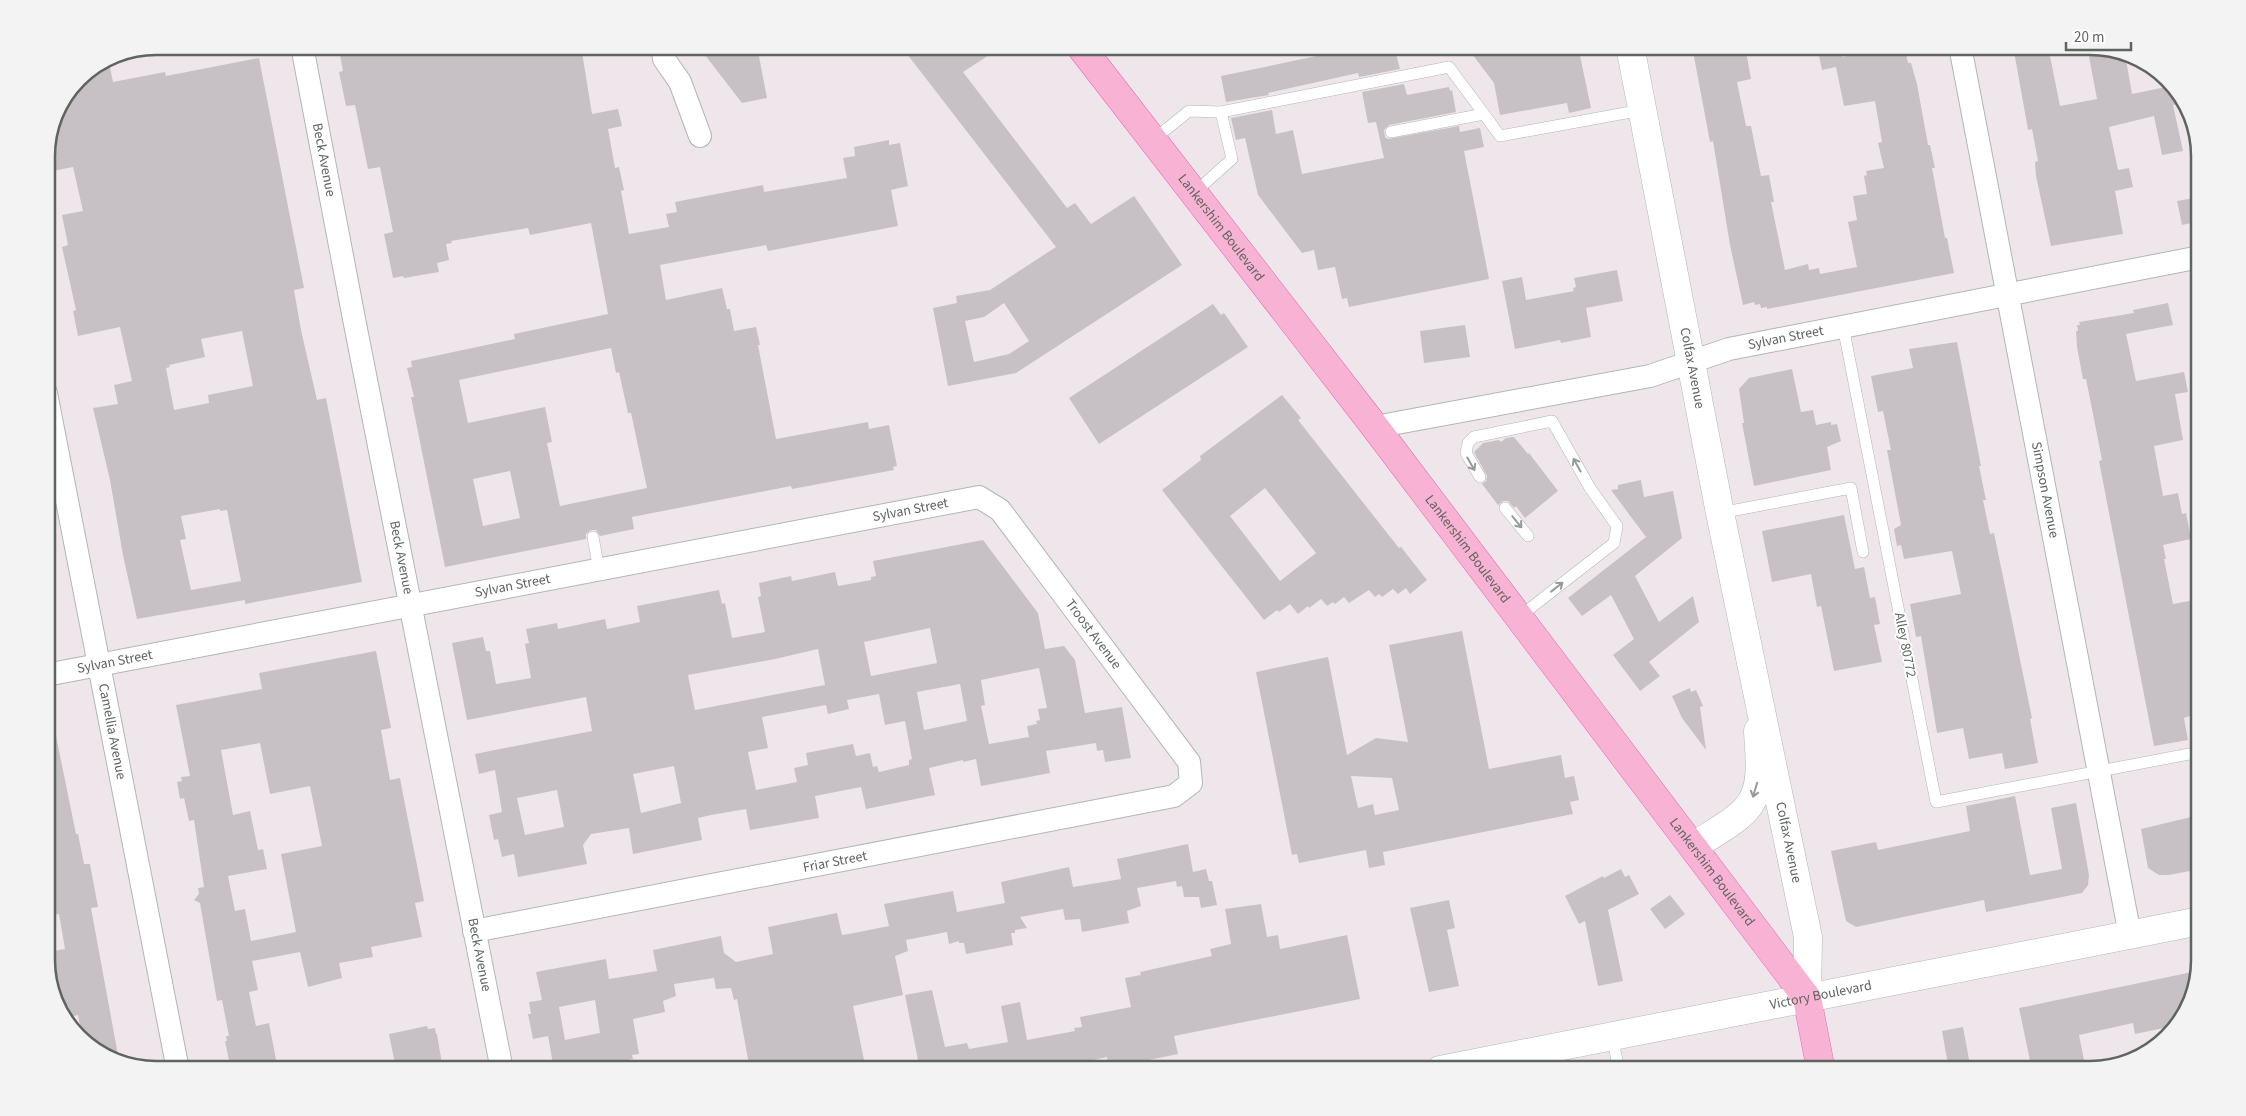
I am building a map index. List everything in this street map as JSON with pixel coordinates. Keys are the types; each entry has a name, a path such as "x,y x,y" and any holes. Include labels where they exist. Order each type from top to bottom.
{"main road":[{"name":"Lankershim Boulevard","path":"1087,55 1375,427 1694,846 1807,998 1819,1061"},
{"name":"Colfax Avenue","path":"1632,55 1720,513 1808,937 1807,998"},
{"name":"Colfax Avenue","path":"1694,846 1736,817 1750,804 1757,787 1759,767 1756,690"},
{"name":"Victory Boulevard","path":"1510,1061 1612,1036 2191,923"}],"street":[{"name":"Beck Avenue","path":"304,55 500,1061"},
{"path":"663,55 664,60 680,82 700,136"},
{"name":"Simpson Avenue","path":"1962,55 2097,771 2130,935"},
{"name":"Sylvan Street","path":"1375,427 1650,376 1729,349 2191,259"},
{"name":"Camellia Avenue","path":"55,439 176,1061"},
{"name":"Sylvan Street","path":"55,673 979,497"},
{"name":"Troost Avenue","path":"979,497 1000,510 1189,762 1191,783"},
{"name":"Friar Street","path":"474,931 1174,796 1191,783"}],"lane":[{"path":"1153,140 1189,111 1221,112 1449,66 1500,136 1642,110"},
{"path":"1194,193 1232,159 1221,112"},
{"path":"1391,132 1484,114"},
{"name":"Alley 80772","path":"1843,326 1936,802 2097,771"},
{"path":"1480,477 1466,453 1468,443 1474,437 1552,421 1590,488 1617,526 1614,543 1519,617"},
{"path":"1720,513 1851,488 1863,552"},
{"path":"1505,508 1528,536"},
{"path":"593,538 599,570"},
{"path":"2097,771 2191,754"},
{"path":"1612,1036 1616,1061"}],"building":[{"path":"340,55 582,55 592,114 618,109 622,126 608,129 615,168 619,167 624,190 621,191 629,234 669,227 666,214 677,212 675,202 763,185 764,192 847,178 843,158 855,156 854,147 889,140 889,145 900,143 908,186 891,190 898,226 768,251 766,245 660,265 666,300 722,288 727,309 730,309 734,331 756,327 776,439 868,422 869,429 889,425 897,466 893,467 894,470 792,489 791,486 632,517 634,529 600,536 596,530 591,530 586,534 586,539 445,567 411,397 414,397 407,368 412,367 411,361 515,339 514,334 608,314 591,223 530,235 528,228 451,241 452,243 446,244 449,260 437,263 439,272 393,278 384,234 393,232 380,167 368,169 355,105 346,106 339,72 343,71","holes":["611,348 616,373 619,372 628,413 631,413 647,488 560,506 547,443 552,442 545,407 468,423 459,380","510,471 520,518 483,526 473,479"]},
{"path":"705,55 759,55 767,98 742,103"},
{"path":"908,55 989,55 963,72 1067,208 1075,203 1091,224 1134,196 1182,265 1016,373 948,386 933,308 957,303 956,296 990,290 1056,247","holes":["1004,303 1029,341 1009,354 974,362 965,321 984,317"]},
{"path":"1322,55 1396,55 1400,69 1359,77 1358,73 1268,93 1269,95 1226,102 1221,76"},
{"path":"1473,55 1580,55 1591,108 1569,113 1567,103 1500,115 1494,83"},
{"path":"1694,55 1747,55 1751,79 1737,82 1746,126 1751,126 1761,176 1769,175 1774,202 1771,202 1785,270 1808,264 1809,270 1819,268 1820,274 1857,267 1848,222 1857,220 1853,196 1867,194 1864,176 1867,175 1866,171 1884,168 1878,143 1882,142 1875,101 1844,106 1836,67 1822,70 1819,55 1841,55 1842,57 1852,55 1906,55 1908,63 1911,63 1917,84 1928,145 1930,145 1935,168 1932,168 1945,238 1947,238 1954,273 1767,309 1767,307 1761,308 1760,304 1755,305 1754,302 1743,305 1730,245 1713,141 1710,142"},
{"path":"2015,55 2050,55 2060,106 2097,99 2089,55 2097,55 2126,61 2132,94 2164,87 2166,89 2177,104 2173,105 2183,151 2162,155 2154,116 2109,127 2118,170 2129,168 2133,187 2115,191 2123,234 2051,246 2036,176 2035,162 2038,161 2032,129 2028,130"},
{"path":"259,58 304,288 294,290 301,330 317,400 326,398 362,582 245,604 245,600 137,619 123,555 110,480 93,408 118,404 114,385 132,381 120,327 78,336 73,311 76,310 62,247 68,245 62,215 83,211 73,167 55,171 55,149 58,130 68,105 76,94 89,80 105,68 110,66 113,82 165,72 166,76","holes":["242,331 253,386 208,395 209,403 174,410 166,368 170,367 169,365 205,357 201,339","220,509 220,511 227,510 241,581 191,590 180,540 186,539 181,516"]},
{"path":"1404,84 1407,95 1449,87 1450,91 1452,90 1456,112 1389,125 1384,130 1385,137 1388,139 1459,126 1460,132 1480,128 1484,147 1464,151 1489,279 1349,307 1347,298 1342,299 1335,267 1318,270 1314,250 1302,253 1258,195 1245,138 1236,140 1231,118 1272,110 1276,134 1293,130 1302,174 1384,158 1376,122 1368,123 1362,92"},
{"path":"2191,199 2191,223 2182,225 2177,201"},
{"path":"1617,270 1623,301 1586,308 1591,337 1561,343 1560,340 1515,349 1502,281 1522,277 1526,300 1574,291 1573,288 1576,287 1574,278"},
{"path":"2168,303 2173,325 2126,334 2136,381 2184,372 2188,392 2175,394 2183,440 2154,446 2163,496 2178,493 2182,514 2186,513 2191,539 2163,545 2173,604 2191,601 2191,715 2184,718 2188,740 2154,746 2099,461 2102,460 2086,379 2083,379 2076,331 2078,331 2077,325 2080,325 2079,322 2134,313 2133,310"},
{"path":"1213,304 1221,315 1224,313 1248,347 1099,444 1069,398"},
{"path":"1465,325 1470,357 1424,363 1420,331"},
{"path":"1957,342 1981,466 1979,466 1986,500 1983,500 1990,534 1994,533 2032,718 2030,719 2038,763 2005,769 2002,753 1969,759 1963,728 1937,733 1921,636 1916,637 1910,604 1961,594 1952,551 1904,559 1901,545 1897,546 1894,529 1901,525 1887,450 1891,450 1883,411 1878,412 1871,376 1913,368 1909,349"},
{"path":"1792,369 1801,412 1813,410 1816,425 1831,422 1831,425 1837,424 1841,441 1827,447 1831,470 1754,486 1742,423 1744,423 1739,389 1749,378"},
{"path":"1282,395 1301,418 1298,420 1399,548 1401,547 1427,580 1410,594 1406,588 1398,594 1393,589 1382,597 1379,594 1375,597 1369,590 1349,603 1344,597 1335,604 1333,602 1327,606 1321,599 1298,614 1290,604 1279,612 1277,610 1264,620 1162,490 1201,460 1200,456","holes":["1265,488 1316,553 1280,581 1230,516"]},
{"path":"1514,437 1529,453 1558,491 1525,518 1516,506 1514,508 1508,501 1503,501 1498,505 1482,484 1486,481 1487,476 1474,452 1483,443 1499,440 1501,442 1506,438"},
{"path":"1641,480 1644,497 1673,491 1682,538 1635,576 1659,622 1693,596 1699,622 1649,662 1660,676 1640,691 1613,655 1634,639 1611,595 1582,616 1568,598 1646,537 1611,490 1618,489 1618,485"},
{"path":"1844,515 1855,569 1864,567 1870,598 1875,597 1880,624 1874,625 1882,662 1834,671 1821,606 1817,607 1811,574 1772,582 1762,531"},
{"path":"983,540 1038,613 1045,649 1064,646 1075,660 1085,713 1122,707 1131,758 1105,762 1103,750 1097,751 1096,743 1046,751 1050,773 981,786 976,759 963,762 963,760 929,768 935,795 866,809 861,787 815,796 819,818 750,830 746,809 711,815 698,818 702,840 633,854 629,828 591,834 583,845 587,864 518,877 514,854 502,857 498,839 494,840 489,815 502,812 495,770 479,774 475,754 592,731 586,697 467,720 452,643 483,637 486,651 490,651 496,684 531,678 525,644 529,643 526,629 557,623 558,629 605,619 607,629 640,622 637,606 719,590 722,604 725,603 732,638 765,632 758,597 761,596 759,583 791,576 792,581 835,572 838,586 871,580 871,577 876,576 873,561","holes":["930,628 937,663 871,676 864,642","818,649 825,685 695,710 688,675","1039,668 1047,708 1038,709 1040,720 1036,721 1037,724 1027,726 1029,737 989,744 981,706 985,705 981,680","960,684 967,721 924,730 917,692","879,694 885,725 905,721 912,759 909,760 909,765 879,772 877,766 873,767 870,753 856,756 853,744 806,753 808,765 794,768 797,782 756,790 748,752 768,748 762,717 826,705 828,714 849,709 847,700","674,766 681,803 641,813 633,774","557,790 564,827 525,835 517,798"]},
{"path":"1462,631 1489,769 1561,755 1565,778 1574,776 1579,800 1570,802 1573,814 1383,852 1385,865 1369,868 1366,850 1299,863 1297,854 1292,855 1256,672 1328,657 1347,755 1376,738 1408,742 1389,645","holes":["1351,776 1392,778 1399,810 1375,815 1373,804 1358,808"]},
{"path":"376,651 391,728 381,730 390,780 400,778 424,901 415,903 422,937 371,947 373,957 339,963 342,978 308,987 300,952 252,961 258,990 249,992 256,1026 269,1023 276,1061 229,1061 225,1041 227,1041 226,1036 229,1036 222,1000 217,1001 200,903 194,900 199,894 198,888 204,887 194,820 189,821 184,798 180,799 177,782 182,781 181,777 190,776 176,705 262,689 259,673","holes":["260,743 270,794 310,786 322,846 281,854 296,932 251,941 245,909 235,911 228,876 267,869 263,849 258,850 250,811 233,815 221,750"]},
{"path":"1690,688 1691,692 1696,690 1703,706 1700,707 1706,750 1682,718 1672,696"},
{"path":"55,731 76,834 78,834 84,864 90,864 98,907 91,908 118,1054 89,1036 80,1027 78,1015 72,1016 68,1006 65,1005 60,993 55,967 55,951 65,949 59,914 55,915"},
{"path":"2015,796 2030,875 2062,869 2051,808 2076,803 2089,875 2088,885 2082,893 1986,912 1984,900 1856,927 1846,921 1831,851 1876,842 1878,850 1970,831 1966,806"},
{"path":"2191,817 2191,871 2159,875 2148,868 2141,829"},
{"path":"1188,844 1193,872 1206,869 1209,881 1212,881 1217,905 1201,908 1199,897 1184,897 1182,886 1177,887 1176,881 1137,888 1141,906 1127,911 1129,923 1082,932 1080,919 1065,920 1063,909 1020,917 1027,928 1015,930 1015,933 1011,933 1013,945 966,954 964,943 959,943 959,941 949,944 947,932 906,940 908,951 895,956 903,995 853,1006 864,1061 748,1061 737,999 734,1000 731,988 716,989 714,978 674,984 676,996 663,1001 665,1012 633,1019 639,1054 632,1055 633,1059 623,1061 552,1061 548,1036 533,1039 528,1014 531,1014 529,1002 542,1000 536,972 606,959 609,979 657,971 653,950 721,936 724,953 736,962 773,954 768,927 837,913 842,935 854,933 889,926 884,904 953,891 957,912 1005,903 1001,882 1069,867 1073,887 1121,879 1117,859","holes":["595,1000 600,1033 565,1040 559,1007"]},
{"path":"1621,869 1625,877 1629,875 1639,894 1608,910 1623,981 1598,986 1585,921 1579,924 1565,896 1603,876 1604,878"},
{"path":"1670,895 1685,914 1665,929 1650,909"},
{"path":"1449,900 1455,928 1447,930 1459,986 1429,992 1410,908"},
{"path":"1261,904 1267,937 1278,935 1280,949 1347,935 1360,999 1174,1036 1178,1054 1144,1061 1108,1061 1107,1057 1089,1061 918,1061 905,995 932,990 945,1047 967,1043 969,1049 1008,1042 1001,1006 1020,1002 1027,1040 1075,1031 1074,1028 1082,1027 1080,1017 1131,1007 1125,978 1141,975 1140,972 1212,956 1210,949 1231,944 1225,909"},
{"path":"2190,972 2188,986 2181,1005 2165,1028 2135,1034 2133,1023 2079,1035 2084,1061 2030,1061 2019,1008"},
{"path":"427,1026 428,1029 435,1028 442,1061 394,1061 389,1034"},
{"path":"1963,1027 1969,1061 1947,1061 1942,1031"}]}
